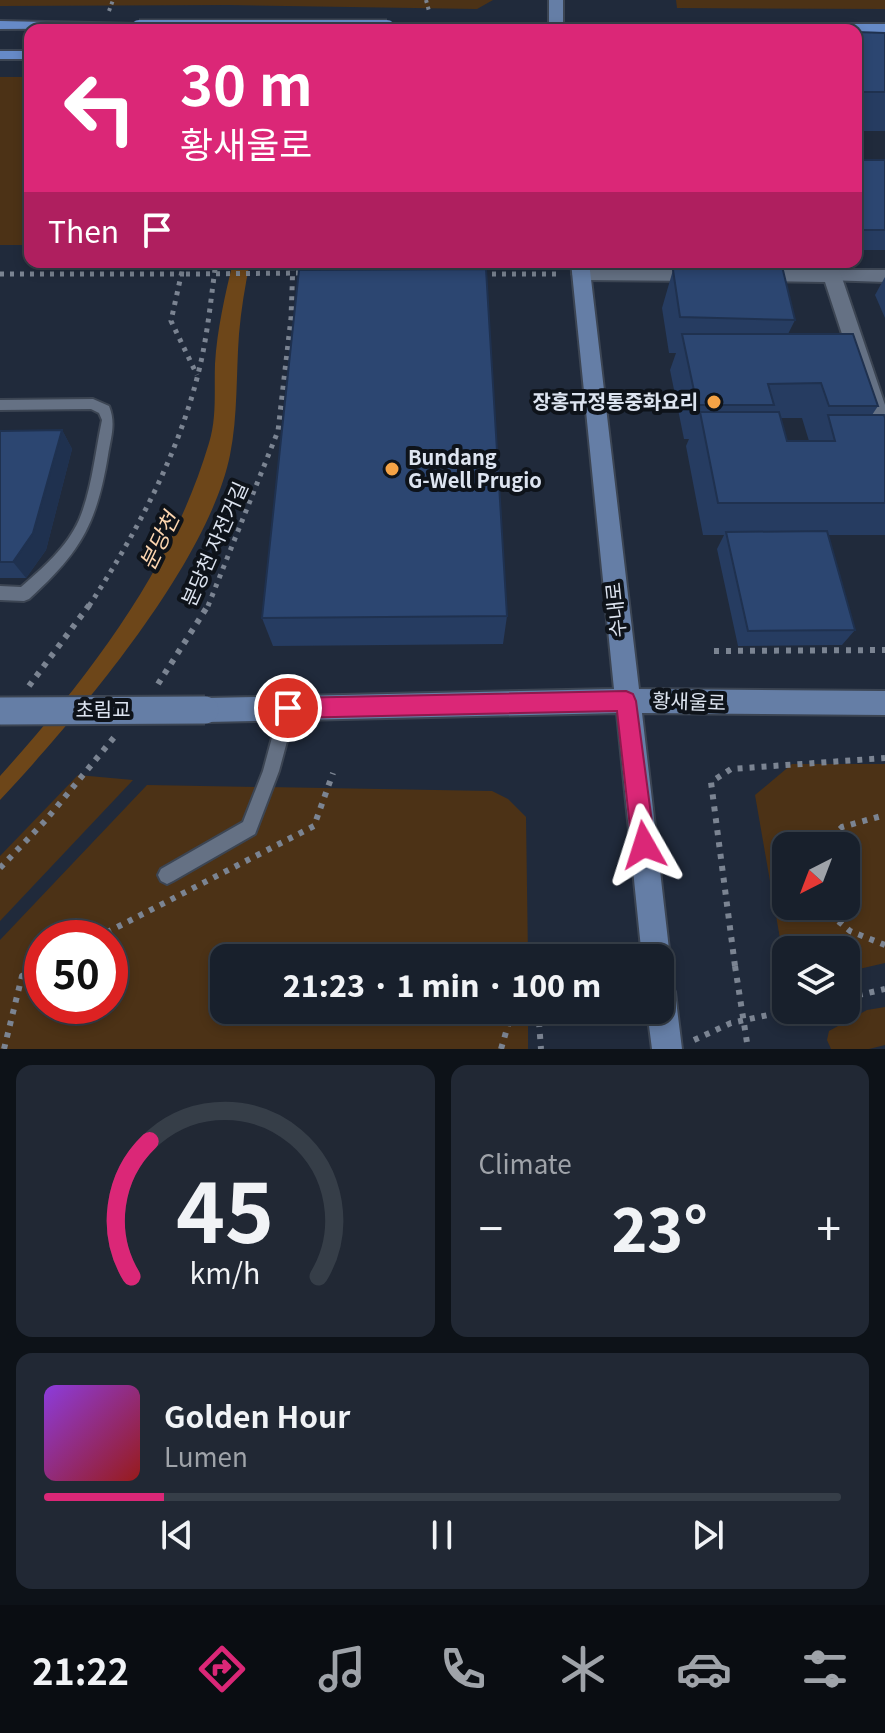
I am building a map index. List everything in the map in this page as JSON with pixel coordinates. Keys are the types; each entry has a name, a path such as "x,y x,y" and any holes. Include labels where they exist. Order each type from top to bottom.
{"main road":[{"path":"556,0 556,24"},
{"path":"0,25 24,26"},
{"path":"862,28 885,28"},
{"path":"0,55 24,55"},
{"name":"수내로","path":"580,268 654,944"},
{"name":"황새울로","path":"205,710 626,701 885,703"},
{"name":"초림교","path":"10,704 205,710"},
{"path":"671,1024 678,1046"}],"street":[{"path":"580,268 730,275 830,269 885,276"},
{"path":"830,269 880,407 885,435"}],"lane":[{"path":"0,405 93,404 104,410 108,420 87,517 79,534 46,575 24,594 0,593"},
{"path":"167,875 249,828 271,771 288,708"}],"path":[{"path":"109,11 113,0"},
{"path":"426,0 429,11"},
{"path":"184,268 171,321 198,376"},
{"path":"10,704 58,651 102,586 161,476 198,376 215,268"},
{"name":"분당천 자전거길","path":"152,692 205,612 278,431 291,318 293,268"},
{"path":"473,274 580,268"},
{"path":"0,274 315,273"},
{"path":"714,651 885,650"},
{"path":"0,868 45,821 123,727"},
{"path":"748,1049 711,782 731,769 885,758"},
{"path":"837,832 842,827 885,815"},
{"path":"832,920 854,934 885,945"},
{"path":"4,1049 24,975"},
{"path":"860,995 885,989"},
{"path":"678,1046 731,1023 772,1014"},
{"path":"501,1049 508,1024"},
{"path":"539,1024 541,1049"}],"shaded area":[{"path":"0,0 493,0 477,9 228,5 0,6"},
{"path":"676,0 885,0 885,9 677,8"},
{"path":"0,77 24,77 24,245 0,245"},
{"path":"232,268 249,268 240,325 233,440 217,498 168,591 135,638 65,727 0,800 0,776 95,661 149,579 173,535 193,490 212,433 215,364"},
{"path":"792,764 885,764 885,963 860,969 860,936 780,936 777,920 860,920 860,832 772,832 772,893 755,795"},
{"path":"78,775 133,780 0,921 0,856"},
{"path":"147,785 492,791 508,799 526,817 528,944 210,944 210,1024 528,1024 528,1049 0,1049 0,940"},
{"path":"885,1007 885,1045 869,1049 831,1049 827,1040 829,1031 842,1024 860,1024 860,1014"}],"building":[{"path":"862,32 885,33 885,92 862,92"},
{"path":"862,160 885,160 885,230 862,230"},
{"path":"782,268 795,320 680,317 673,270"},
{"name":"Bundang G-Well Prugio","path":"486,269 507,616 262,618 299,270"},
{"path":"682,334 853,334 878,406 829,406 821,383 768,384 774,405 697,405"},
{"path":"700,412 779,412 787,441 835,441 828,415 884,415 885,503 718,503"},
{"path":"62,430 33,533 13,562 0,562 0,431"},
{"path":"827,531 855,630 748,631 726,532"}],"place":[{"name":"장홍규정통중화요리","path":"714,402"},
{"name":"Bundang G-Well Prugio","path":"392,469"}],"route":[{"path":"288,708 626,701 644,845"}],"water label":[{"name":"분당천","path":"159,541"}]}
